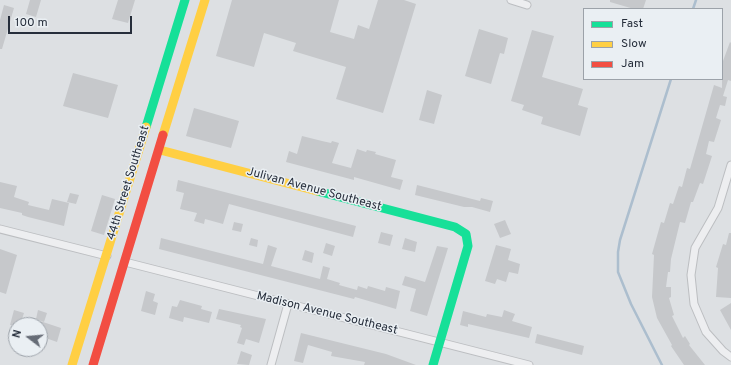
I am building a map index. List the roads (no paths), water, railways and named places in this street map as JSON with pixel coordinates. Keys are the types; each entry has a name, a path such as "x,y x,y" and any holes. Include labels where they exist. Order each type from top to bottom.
{"main road":[{"name":"44th Street Southeast","path":"72,365 185,0"},
{"name":"44th Street Southeast","path":"93,365 205,0"},
{"path":"169,50 172,66 183,75"},
{"path":"147,123 151,140 160,150"},
{"name":"Julivan Avenue Southeast","path":"160,150 455,227 466,234 468,246 440,342"},
{"path":"107,256 116,264 118,269 118,285"},
{"path":"433,365 440,342"}],"street":[{"path":"511,0 527,5"},
{"path":"731,165 718,208 698,242 693,256 691,275 694,304 706,332 723,351 731,357"},
{"path":"0,229 107,256"},
{"name":"Madison Avenue Southeast","path":"125,262 529,365"},
{"path":"270,365 288,304"}],"waterway":[{"path":"693,8 696,0"},
{"path":"662,365 631,304 618,272 618,252 620,240 671,80"}]}
